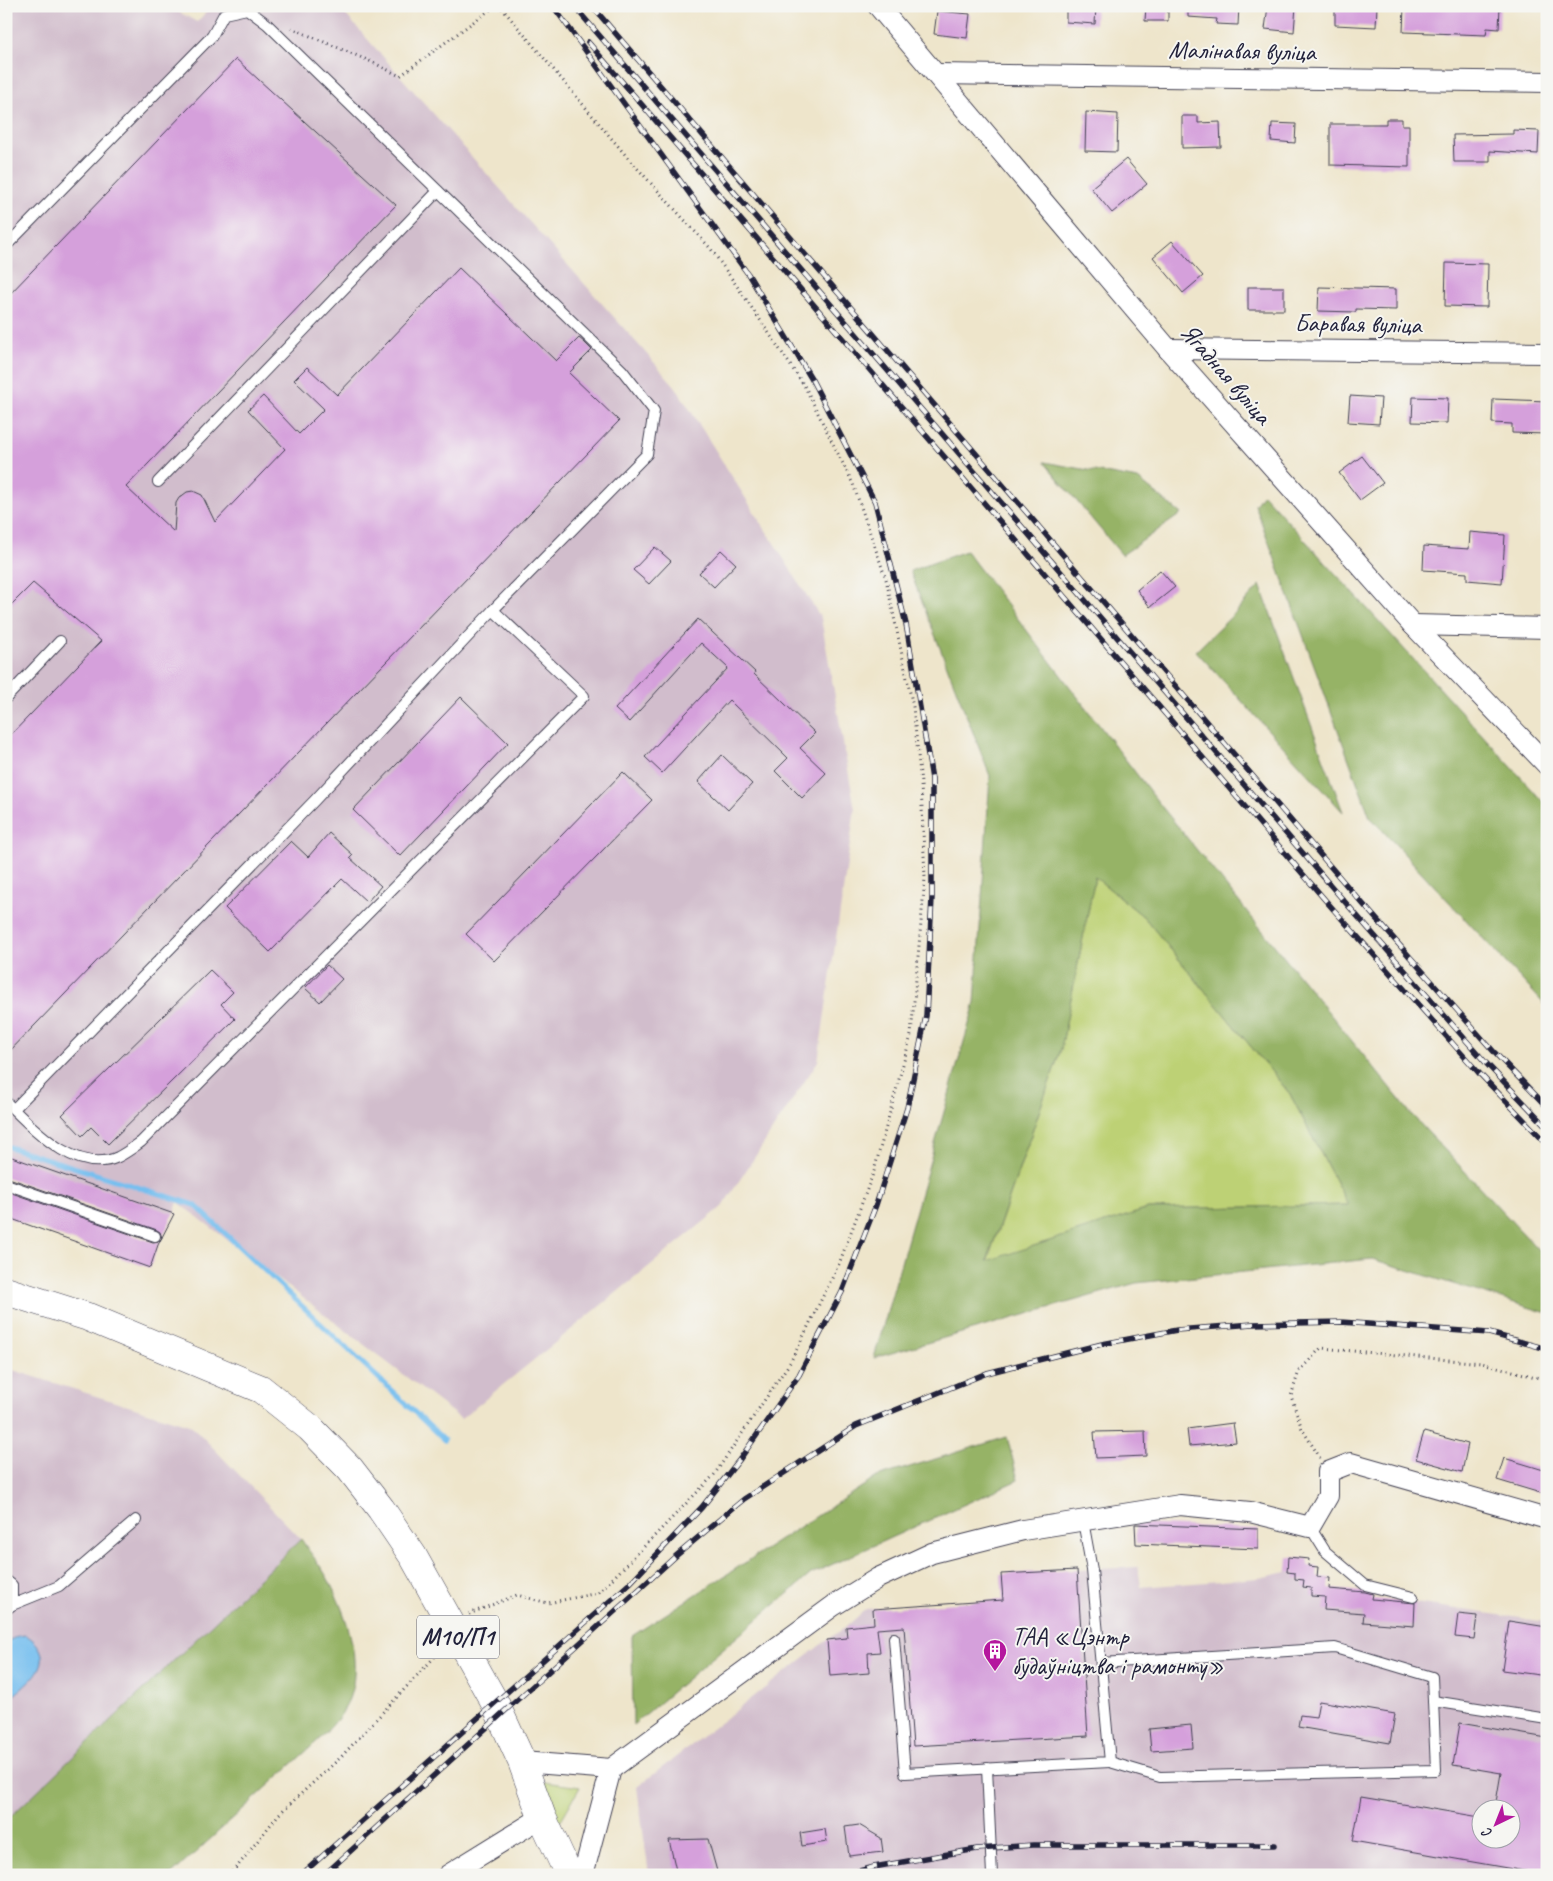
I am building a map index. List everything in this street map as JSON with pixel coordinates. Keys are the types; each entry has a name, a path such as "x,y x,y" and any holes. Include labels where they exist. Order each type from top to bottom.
{"main road":[{"name":"М10/П1","path":"6,1291 88,1317 261,1389 310,1428 350,1469 381,1509 413,1556 495,1703 522,1762 542,1817 569,1875"}],"street":[{"name":"Ягадная вуліца","path":"878,6 1168,348 1413,625 1547,765"},
{"name":"Малінавая вуліца","path":"936,74 1547,82"},
{"name":"Баравая вуліца","path":"1168,348 1547,352"},
{"path":"1413,625 1547,628"},
{"path":"582,1875 611,1769 833,1606 878,1578 932,1553 1022,1530 1180,1505 1250,1512 1310,1527 1328,1496 1328,1472 1351,1463 1547,1519"},
{"path":"522,1762 611,1769"},
{"path":"448,1875 542,1817"}],"lane":[{"path":"6,246 212,36 224,14 247,9 267,24 622,370 654,410 647,454 493,610 307,808 14,1109"},
{"path":"158,482 438,190"},
{"path":"6,1102 53,1145 75,1157 98,1161 117,1157 141,1142 584,696 493,610"},
{"path":"6,698 60,641"},
{"path":"6,1184 155,1236"},
{"path":"9,1607 59,1586 136,1520"},
{"path":"1083,1521 1092,1570 1110,1762"},
{"path":"1310,1527 1325,1552 1365,1585 1413,1597"},
{"path":"6,1580 12,1585 9,1607"},
{"path":"894,1638 905,1773 1110,1762 1160,1777 1436,1770 1432,1677 1335,1648 1101,1663"},
{"path":"1433,1700 1547,1719"},
{"path":"987,1768 992,1875"}],"path":[{"path":"283,24 400,76 495,6"},
{"path":"228,1875 237,1867 279,1814 340,1758 456,1634 461,1618 517,1595 548,1603 598,1592 714,1475 791,1361 839,1264 874,1171 911,1035 925,878 921,783 912,707 886,579 853,484 805,387 711,250 628,158 500,6"},
{"path":"1328,1472 1302,1429 1291,1396 1298,1371 1321,1348 1482,1363 1547,1380"}],"shaded area":[{"path":"6,6 168,6 197,22 212,6 338,6 675,386 821,618 855,809 818,1061 722,1207 461,1419 178,1202 174,1214 6,1155"},
{"path":"6,1368 192,1426 301,1539 6,1821"},
{"path":"1138,1567 1141,1587 1259,1578 1287,1572 1295,1573 1295,1579 1304,1580 1304,1587 1311,1588 1325,1597 1324,1610 1364,1613 1364,1622 1414,1626 1415,1603 1547,1622 1547,1875 649,1875 637,1787 846,1627 866,1609 1003,1600 1001,1574"}],"green space":[{"path":"1044,462 1138,479 1181,514 1122,555"},
{"path":"1263,494 1547,806 1547,1007 1370,817 1255,505"},
{"path":"966,551 1158,802 1412,1115 1547,1259 1547,1313 1372,1259 1136,1283 874,1358 975,1003 990,776 910,571","holes":["1095,877 1144,917 1290,1094 1348,1205 1148,1209 987,1261 1061,1049"]},
{"path":"1260,585 1343,812 1196,651 1237,611"},
{"path":"1095,877 1144,917 1290,1094 1348,1205 1148,1209 987,1262 1061,1049"},
{"path":"1007,1437 1018,1480 811,1574 633,1725 632,1636 877,1477"},
{"path":"301,1539 324,1572 335,1592 348,1626 352,1644 354,1680 350,1697 338,1719 325,1734 171,1875 6,1875 6,1821"},
{"path":"537,1781 580,1787 557,1827"}],"water":[{"path":"26,1635 40,1649 41,1664 38,1672 6,1702 6,1642 18,1636"}],"building":[{"path":"1066,6 1096,6 1095,24 1066,22"},
{"path":"1146,6 1168,6 1168,21 1145,21"},
{"path":"1188,6 1239,6 1238,25 1216,24 1217,19 1188,17"},
{"path":"1268,6 1296,6 1294,32 1265,29"},
{"path":"1335,6 1377,6 1376,27 1335,25"},
{"path":"1404,6 1500,6 1499,29 1487,28 1486,35 1403,32"},
{"path":"937,11 970,14 967,38 934,34"},
{"path":"236,59 396,205 126,487 174,532 176,503 187,492 193,491 202,495 215,522 285,449 248,410 263,396 299,434 324,409 294,380 307,367 337,395 459,268 556,361 579,338 584,342 592,350 569,373 619,421 6,1055 6,740 101,641 33,583 6,610 6,298"},
{"path":"1086,112 1118,114 1117,152 1085,151"},
{"path":"1182,116 1198,116 1198,123 1220,122 1221,147 1182,148"},
{"path":"1386,119 1402,119 1402,125 1409,125 1409,167 1330,165 1330,124 1386,124"},
{"path":"1272,123 1296,124 1295,143 1271,141"},
{"path":"1513,130 1539,131 1538,154 1490,151 1490,162 1454,162 1453,135 1513,134"},
{"path":"1126,159 1147,184 1112,213 1091,188"},
{"path":"1172,241 1203,276 1183,293 1153,257"},
{"path":"1446,263 1488,264 1487,307 1445,306"},
{"path":"1248,287 1284,287 1284,310 1248,310"},
{"path":"1319,287 1396,289 1396,310 1356,309 1356,312 1318,311"},
{"path":"1350,396 1381,398 1379,424 1348,422"},
{"path":"1413,397 1448,398 1447,423 1412,422"},
{"path":"1493,399 1547,401 1547,434 1512,433 1512,424 1492,423"},
{"path":"1362,456 1383,483 1360,500 1339,473"},
{"path":"1470,532 1505,535 1502,583 1467,580 1467,573 1423,570 1424,546 1469,549"},
{"path":"655,547 671,561 649,584 633,570"},
{"path":"721,550 736,564 714,587 699,573"},
{"path":"1160,570 1175,587 1150,607 1137,590"},
{"path":"698,619 755,672 754,674 815,733 800,748 826,773 802,798 775,771 788,758 729,700 662,773 645,757 728,668 701,643 629,722 615,709"},
{"path":"461,697 508,743 400,856 353,810"},
{"path":"722,755 752,784 728,810 698,782"},
{"path":"623,772 652,800 494,961 466,934"},
{"path":"329,833 353,855 350,858 381,886 367,902 342,879 270,952 225,908 291,841 308,857"},
{"path":"327,965 342,979 320,1002 305,988"},
{"path":"210,970 233,992 221,1004 235,1019 108,1144 91,1127 82,1136 62,1115"},
{"path":"6,1155 174,1214 162,1238 157,1230 6,1177"},
{"path":"6,1191 153,1242 161,1239 150,1268 6,1217"},
{"path":"1233,1423 1236,1442 1189,1446 1187,1429"},
{"path":"1145,1431 1146,1456 1096,1458 1094,1432"},
{"path":"1424,1432 1468,1444 1462,1472 1416,1459"},
{"path":"1504,1458 1547,1471 1547,1495 1497,1480"},
{"path":"1135,1524 1258,1529 1258,1549 1136,1544"},
{"path":"1288,1557 1309,1559 1308,1566 1318,1567 1317,1577 1330,1578 1329,1589 1365,1592 1373,1594 1372,1599 1415,1603 1414,1626 1363,1622 1364,1613 1324,1610 1325,1597 1311,1596 1311,1588 1303,1587 1304,1580 1295,1579 1295,1573 1287,1572"},
{"name":"ТАА «Цэнтр будаўніцтва і рамонту»","path":"1077,1570 1088,1736 913,1746 904,1627 877,1629 880,1652 868,1653 869,1673 830,1676 827,1640 847,1638 846,1627 874,1624 873,1609 1003,1600 1001,1574"},
{"path":"1458,1614 1477,1616 1474,1639 1455,1637"},
{"path":"1509,1621 1547,1627 1547,1676 1502,1670"},
{"path":"1319,1701 1395,1714 1390,1743 1298,1727 1300,1715 1316,1717"},
{"path":"1460,1723 1547,1738 1547,1875 1353,1841 1361,1797 1470,1815 1470,1848 1520,1848 1520,1798 1497,1798 1501,1773 1453,1765"},
{"path":"1191,1725 1193,1748 1151,1751 1149,1729"},
{"path":"859,1825 881,1838 883,1852 849,1856 845,1827"},
{"path":"825,1829 827,1842 802,1846 800,1833"},
{"path":"708,1839 718,1875 677,1875 669,1840"}],"waterway":[{"path":"6,1146 195,1205 444,1440"}],"railway":[{"path":"301,1875 630,1583 702,1507 740,1459 799,1375 842,1292 876,1205 907,1108 926,1016 932,898 932,779 906,624 875,502 811,378 748,274 553,6"},
{"path":"574,6 1338,894 1486,1063 1547,1127"},
{"path":"592,6 1348,887 1495,1053 1547,1107"},
{"path":"588,42 1326,901 1478,1072 1547,1144"},
{"path":"324,1875 677,1555 744,1499 856,1426 987,1373 1102,1344 1177,1330 1253,1324 1341,1322 1489,1333 1547,1349"},
{"path":"845,1875 874,1867 977,1849 1033,1845 1275,1845"}],"place":[{"name":"ТАА «Цэнтр будаўніцтва і рамонту»","path":"995,1672"}]}
